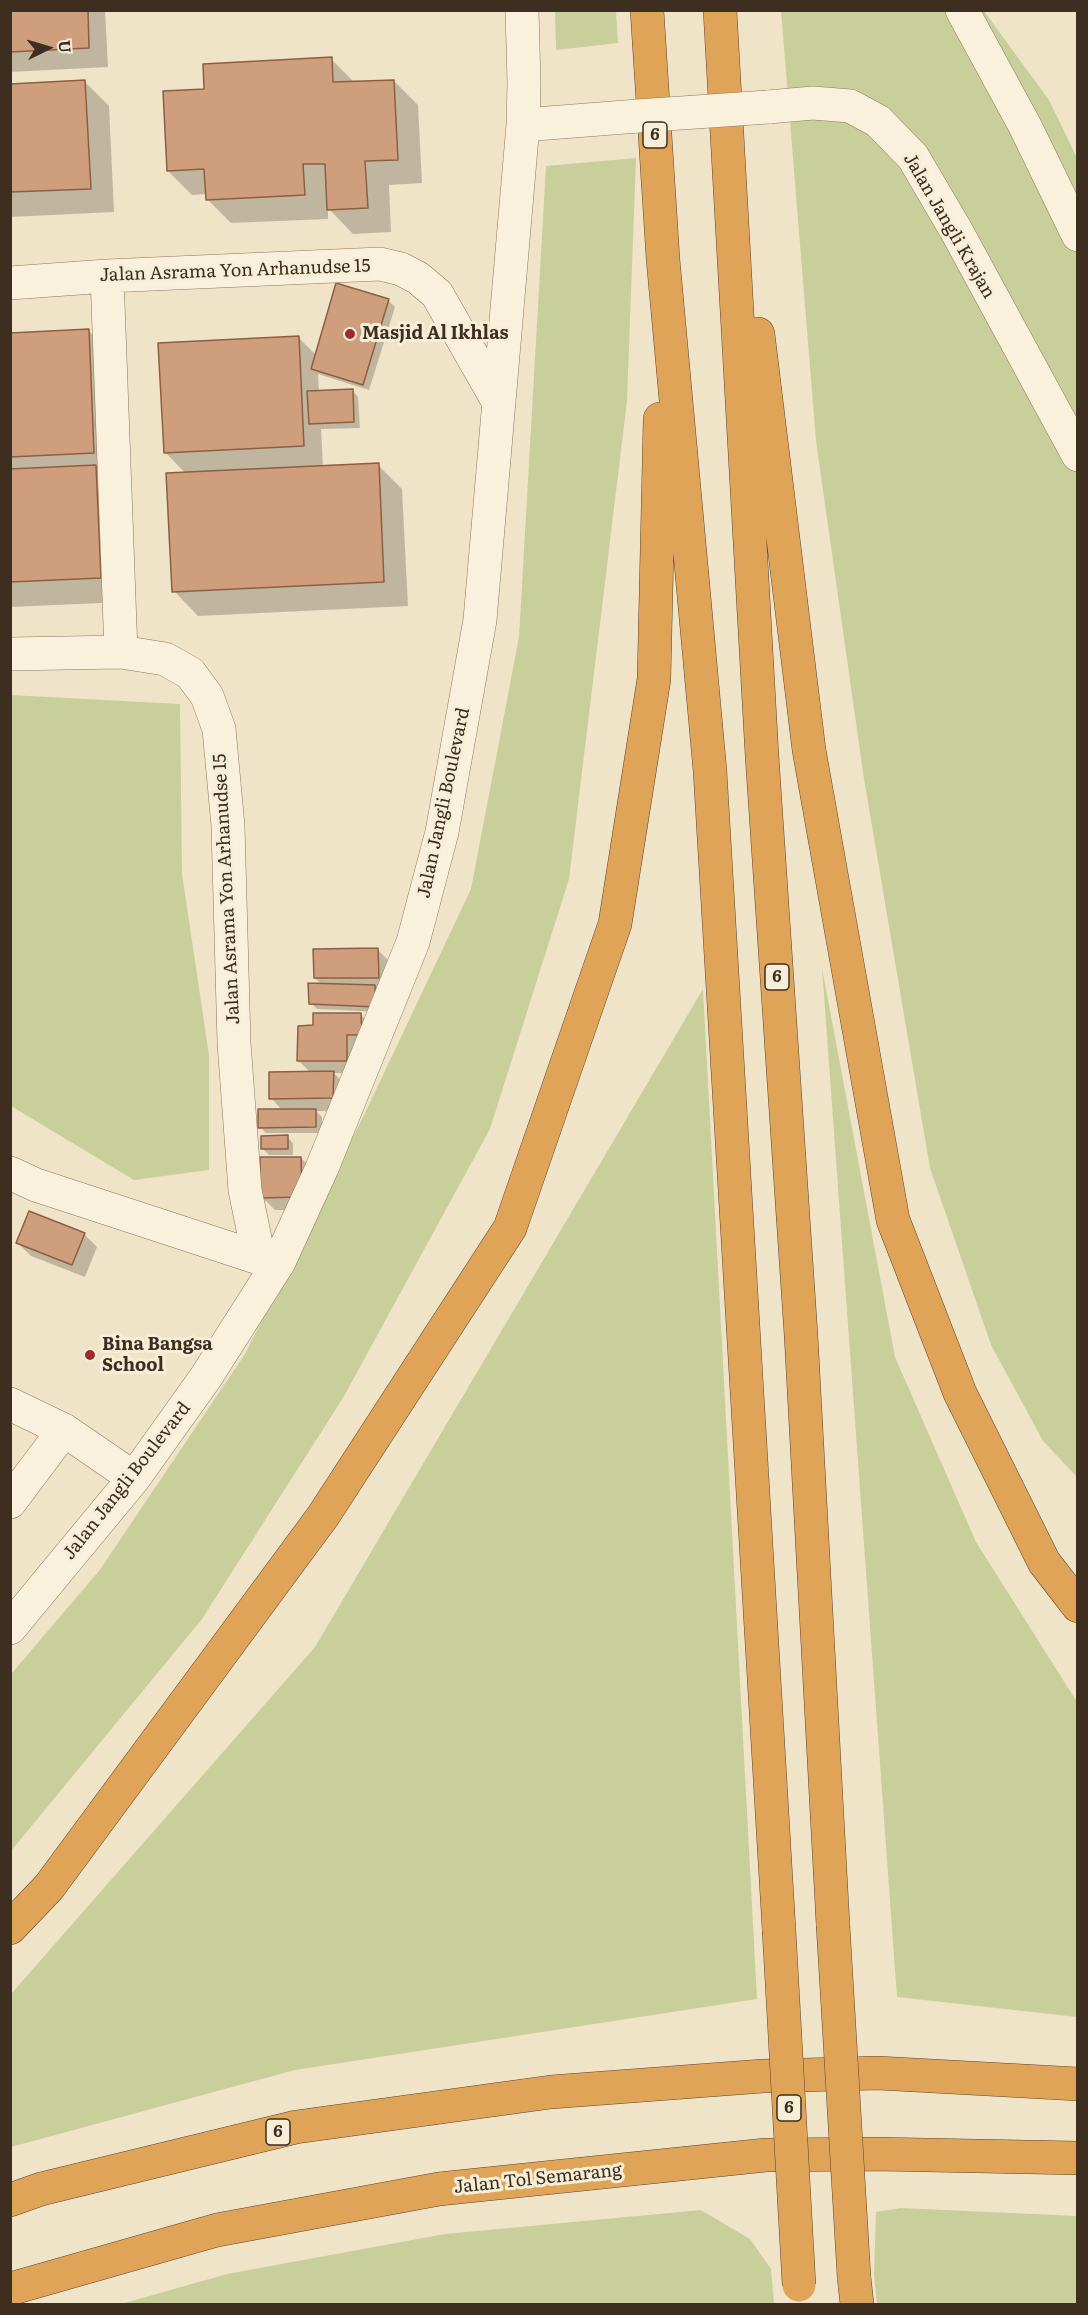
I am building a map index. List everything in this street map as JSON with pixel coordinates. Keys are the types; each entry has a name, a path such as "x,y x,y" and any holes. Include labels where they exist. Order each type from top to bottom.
{"highway":[{"name":"6","path":"647,10 663,259 710,771 799,2295"},
{"name":"6","path":"720,20 809,750 893,1220 960,1393 1044,1562 1077,1606"},
{"name":"6","path":"720,20 761,744 801,1335 833,1925 856,2291"},
{"name":"6","path":"10,1928 49,1887 323,1516 510,1228 615,924 651,702 654,679 663,259"},
{"name":"6","path":"10,2200 41,2189 296,2127 551,2092 763,2076 878,2073 1077,2084"},
{"name":"Jalan Tol Semarang","path":"10,2289 217,2230 439,2190 766,2155 1077,2157"}],"street":[{"path":"522,10 523,125"},
{"path":"962,10 1025,126 1077,235"},
{"name":"Jalan Jangli Krajan","path":"523,125 813,103 850,106 878,121 913,158 957,232 1077,455"},
{"name":"Jalan Jangli Boulevard","path":"10,1628 134,1478 206,1377 322,1168 413,942 442,832 480,620 523,125"},
{"name":"Jalan Asrama Yon Arhanudse 15","path":"10,283 107,276 380,264 401,269 418,278 437,294 498,401"},
{"path":"107,276 121,652"},
{"name":"Jalan Asrama Yon Arhanudse 15","path":"10,654 121,652 165,659 190,673 207,696 219,729 228,826 234,1043 245,1190 269,1260"},
{"path":"10,1173 36,1185 269,1260"},
{"path":"10,1404 64,1430 134,1478"},
{"path":"10,1502 64,1430"}],"green space":[{"path":"555,11 616,11 618,43 556,50"},
{"path":"781,11 984,11 1049,100 1077,158 1077,1477 1043,1441 991,1345 930,1168 864,779 816,441"},
{"path":"636,158 627,401 569,879 490,1129 343,1398 202,1619 11,1851 11,1674 99,1571 245,1354 366,1111 471,889 519,637 546,166"},
{"path":"10,695 180,704 182,874 209,1055 209,1170 134,1180 11,1106"},
{"path":"822,968 895,1357 976,1542 1077,1702 1077,2017 897,1997"},
{"path":"703,989 757,1999 295,2070 11,2147 11,1994 315,1647"},
{"path":"901,2208 1077,2216 1077,2304 877,2304 874,2275 876,2212"},
{"path":"701,2210 750,2239 771,2269 774,2304 121,2304 227,2274 445,2234"}],"building":[{"path":"10,10 88,10 89,48 10,52"},
{"path":"332,57 333,82 394,80 398,160 365,161 368,208 327,210 325,164 303,164 305,195 206,200 204,169 167,171 163,91 204,89 203,64"},
{"path":"85,80 91,189 10,192 10,84"},
{"name":"Masjid Al Ikhlas","path":"336,283 389,299 363,385 311,369"},
{"path":"89,329 94,453 10,457 10,333"},
{"path":"299,336 304,446 164,453 158,343"},
{"path":"353,389 354,422 309,424 307,391"},
{"path":"379,463 384,582 172,592 166,473"},
{"path":"96,465 101,578 10,582 10,469"},
{"path":"378,948 379,978 314,978 313,949"},
{"path":"308,983 375,985 376,1007 309,1004"},
{"path":"313,1013 361,1013 362,1035 347,1035 347,1061 297,1061 298,1026 313,1025"},
{"path":"334,1071 333,1098 269,1099 269,1072"},
{"path":"258,1109 316,1109 316,1127 258,1128"},
{"path":"288,1135 288,1149 261,1149 261,1136"},
{"path":"260,1157 301,1157 302,1197 260,1198"},
{"path":"29,1211 85,1233 72,1265 16,1243"}],"place":[{"name":"Masjid Al Ikhlas","path":"350,334"},
{"name":"Bina Bangsa School","path":"90,1355"}]}
